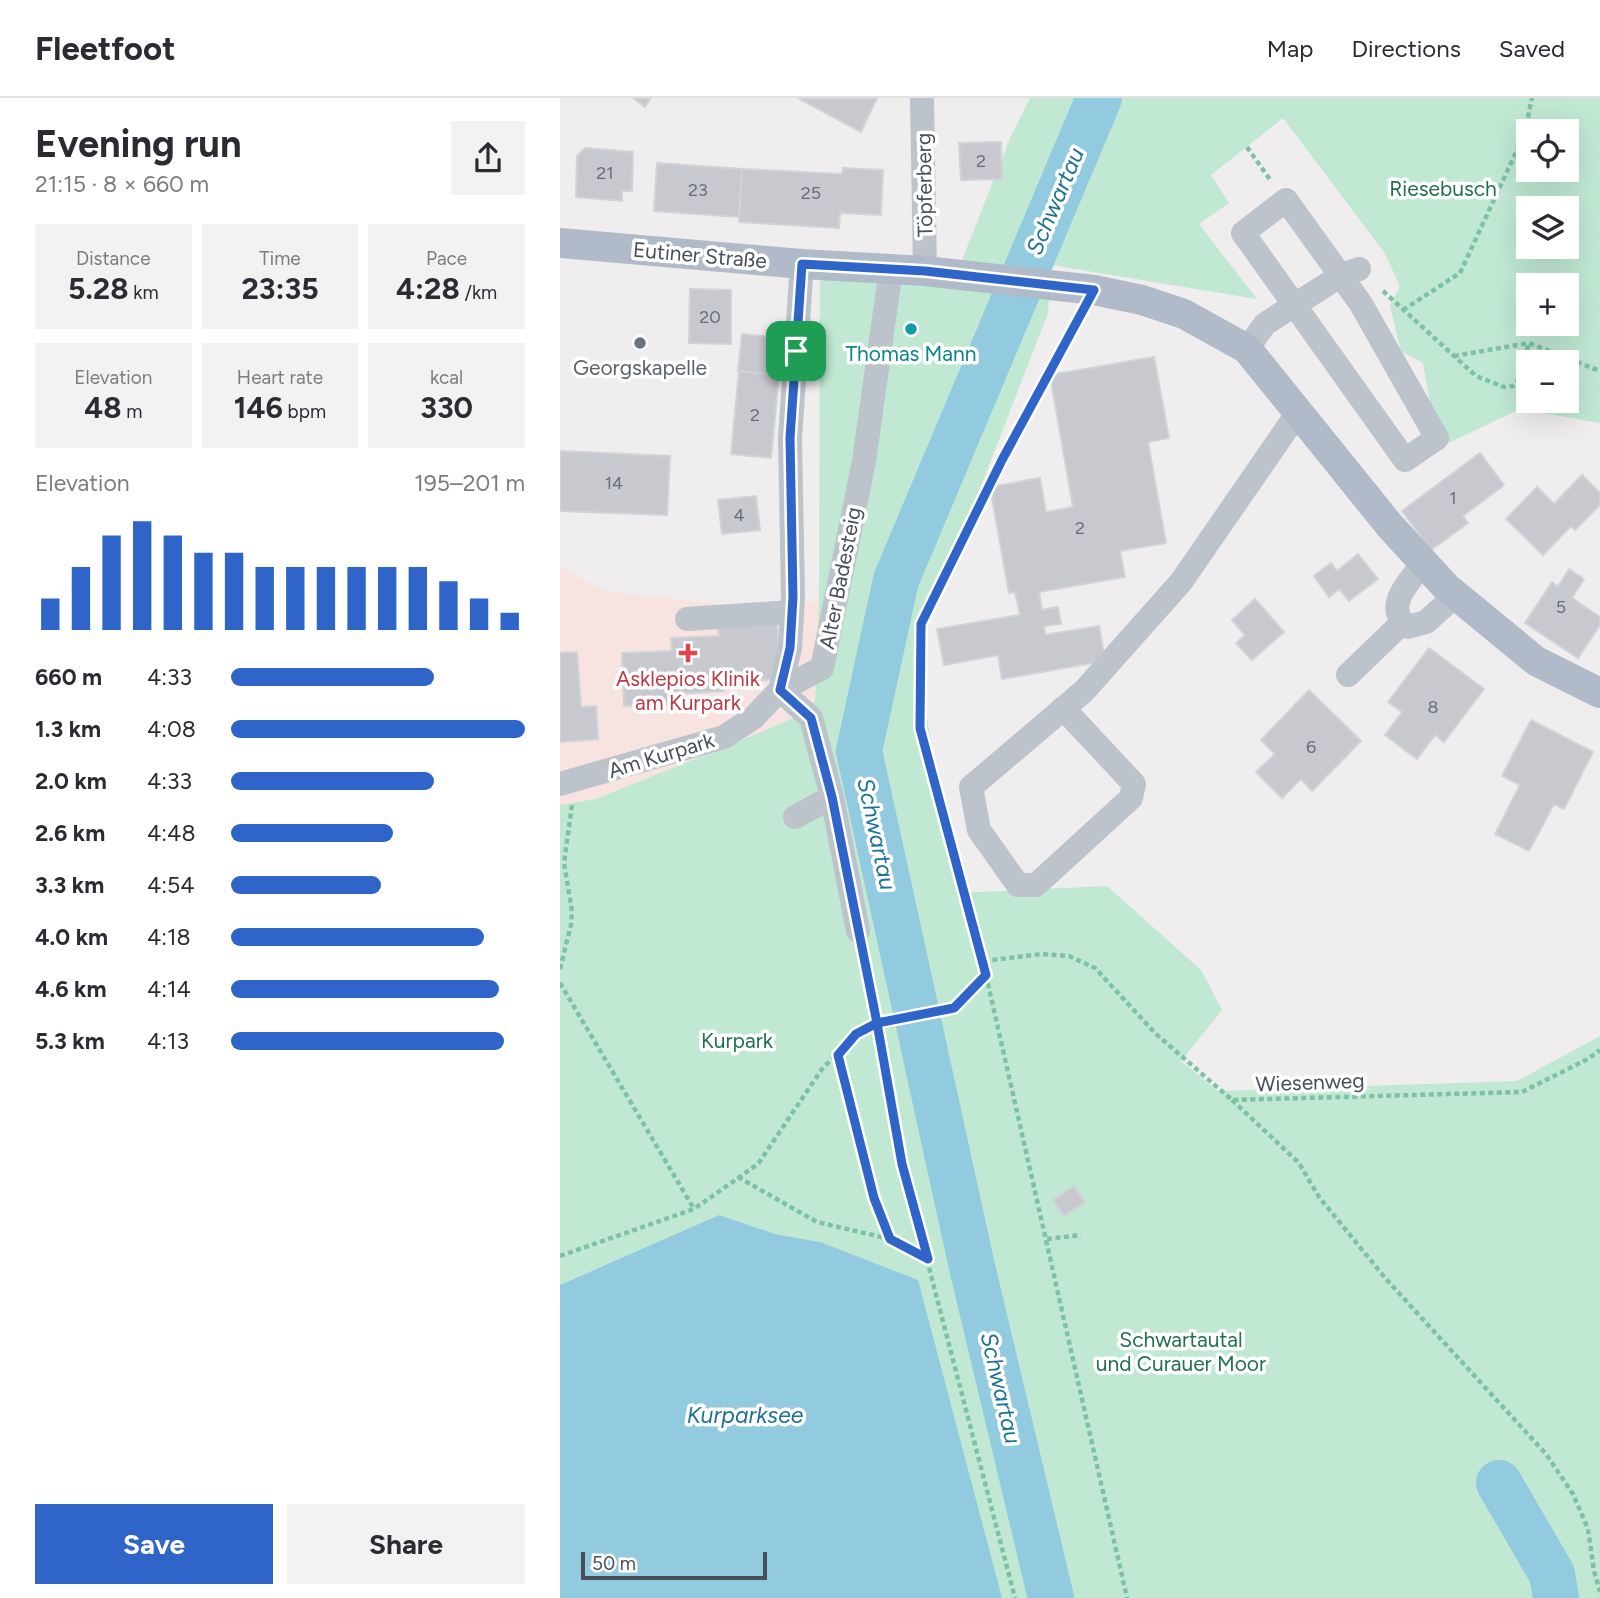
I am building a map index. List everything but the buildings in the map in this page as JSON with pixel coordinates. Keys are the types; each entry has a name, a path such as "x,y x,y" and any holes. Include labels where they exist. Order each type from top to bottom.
{"main road":[{"name":"Eutiner Straße","path":"560,243 802,264 925,271 1094,290 1142,300 1184,314 1247,349"},
{"path":"1247,349 1391,526 1456,595 1536,661 1600,693"}],"street":[{"name":"Töpferberg","path":"922,98 925,271"},
{"path":"1286,200 1350,272 1361,304 1437,438 1405,460 1243,233 1286,200"},
{"path":"802,264 790,438 792,612 790,648 780,690 811,718 832,797 858,931"},
{"name":"Alter Badesteig","path":"780,690 822,668 864,461 891,269"},
{"path":"1247,349 1265,324 1350,272"},
{"path":"1063,708 1134,784 1131,798 1036,885 1018,885 979,830 971,787 1063,708 1084,691 1181,582 1299,411"},
{"path":"1424,563 1399,596 1396,606 1402,622 1408,627 1426,622 1456,595"},
{"path":"687,619 792,612"},
{"path":"1348,676 1402,622"},
{"name":"Am Kurpark","path":"568,783 724,737 753,718 780,690"},
{"path":"795,817 832,797"}],"path":[{"path":"1403,310 1460,273 1524,135 1532,98"},
{"path":"1247,147 1286,200"},
{"path":"1350,272 1403,310 1476,376 1504,387 1513,386 1518,380 1529,343"},
{"path":"1094,290 1002,460 921,624 920,728 984,961 1127,1598"},
{"path":"1453,356 1529,343 1600,371"},
{"path":"560,969 572,911 564,863 568,783"},
{"path":"858,931 902,1164 1015,1598"},
{"name":"Wiesenweg","path":"984,961 1042,954 1069,956 1095,968 1156,1034 1232,1100 1522,1092 1588,1059 1600,1050"},
{"path":"560,1256 694,1209 758,1164 822,1069 856,1034 877,1023 954,1008 986,975"},
{"path":"560,982 694,1209"},
{"path":"838,1055 874,1198 890,1239"},
{"path":"1232,1100 1299,1163 1319,1197 1386,1279 1546,1454 1573,1493 1588,1529 1600,1592"},
{"path":"738,1177 817,1222 890,1239 928,1259"},
{"path":"1048,1239 1081,1234"}],"shaded area":[{"name":"Asklepios Klinik am Kurpark","path":"560,566 601,590 734,606 819,601 815,701 795,717 764,731 596,799 560,805"}],"green space":[{"name":"Schwartautal und Curauer Moor","path":"1030,98 1600,98 1600,423 1543,413 1579,413 1579,350 1516,350 1516,411 1438,448 1423,363 1401,351 1390,306 1400,286 1384,252 1283,118 1211,175 1229,203 1199,224 1257,299 1051,265 1048,313 916,654 957,893 1107,886 1201,970 1222,1010 1181,1061 1218,1091 1517,1081 1600,1036 1600,1598 981,1598 820,1242 775,1234 719,1215 560,1285 560,805 596,799 764,731 795,717 815,701 819,601 820,260 958,270 1011,136"}],"water":[{"name":"Kurparksee","path":"719,1215 775,1234 820,1242 918,1280 1002,1598 560,1598 560,1285"}],"waterway":[{"name":"Schwartau","path":"1051,1598 972,1267 859,751 896,580 1099,98"},
{"path":"1499,1483 1552,1574 1556,1598"}],"place":[{"name":"Thomas Mann","path":"911,329"},
{"name":"Georgskapelle","path":"640,343"},
{"name":"Asklepios Klinik am Kurpark","path":"688,653"}],"route":[{"path":"796,351 790,438 793,597 790,648 780,690 811,718 832,797 877,1023 856,1034 838,1055 874,1198 890,1239 928,1259 902,1164 877,1023 954,1008 986,975 920,728 921,624 1002,460 1094,290 925,271 802,264 796,351"}],"park label":[{"name":"Riesebusch","path":"1443,188"},
{"name":"Kurpark","path":"737,1040"}]}
